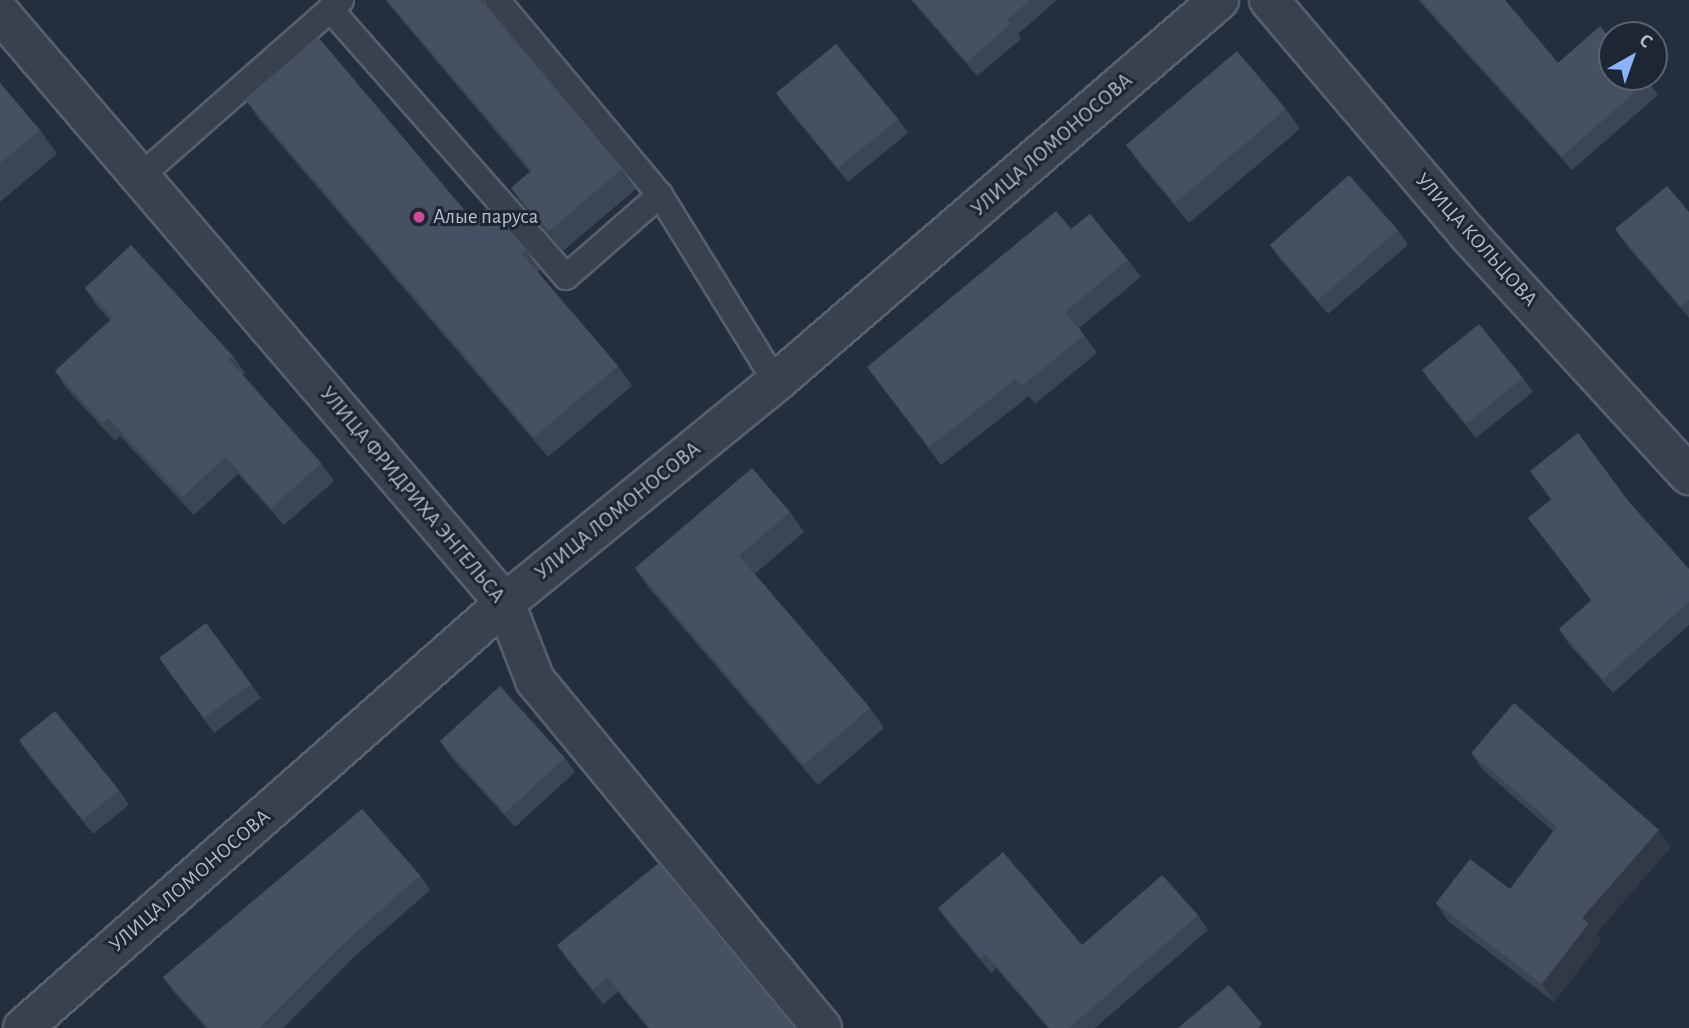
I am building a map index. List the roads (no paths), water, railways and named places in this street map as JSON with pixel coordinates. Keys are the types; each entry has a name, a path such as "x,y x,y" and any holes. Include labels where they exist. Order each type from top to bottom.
{"street":[{"name":"УЛИЦА ЛОМОНОСОВА","path":"23,1028 505,603 776,382 1219,0"},
{"name":"УЛИЦА КОЛЬЦОВА","path":"1269,0 1468,234 1689,475"},
{"name":"УЛИЦА ФРИДРИХА ЭНГЕЛЬСА","path":"0,13 142,175 505,603 535,680 822,1028"}],"lane":[{"path":"497,0 660,195 776,382"},
{"path":"142,175 336,5 566,277 660,195"}],"place":[{"name":"Алые паруса","path":"419,217"}]}
